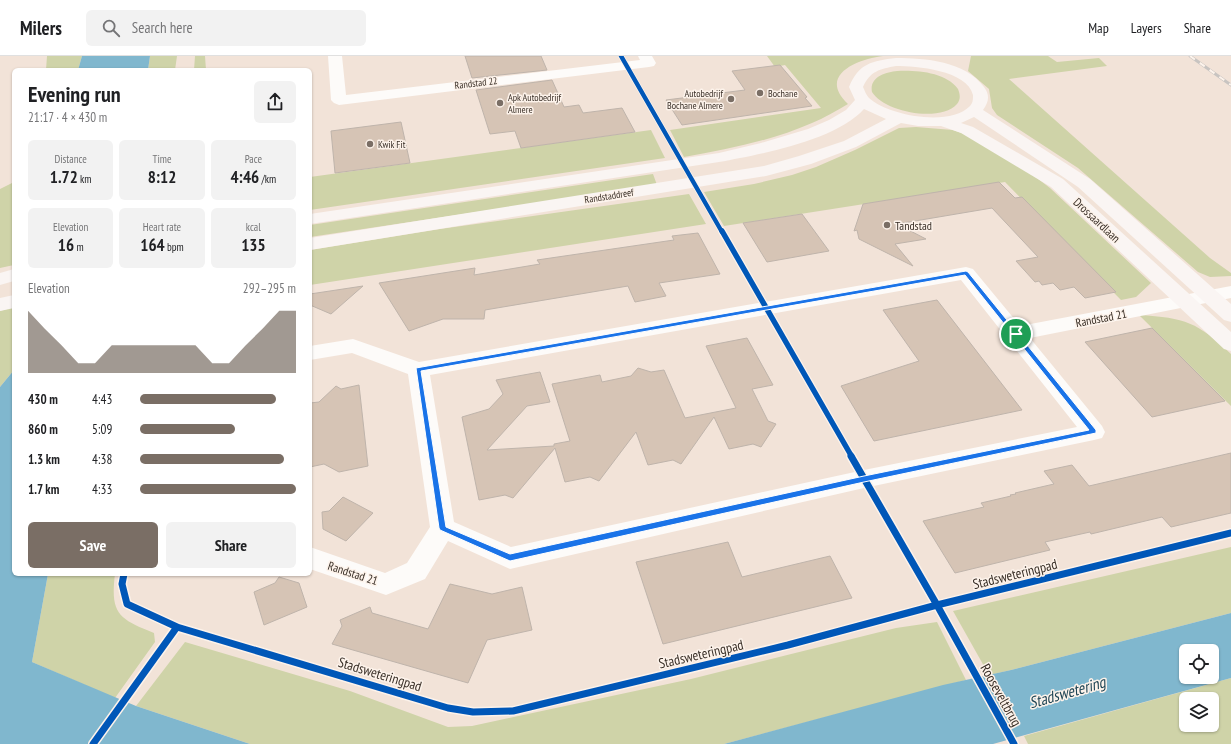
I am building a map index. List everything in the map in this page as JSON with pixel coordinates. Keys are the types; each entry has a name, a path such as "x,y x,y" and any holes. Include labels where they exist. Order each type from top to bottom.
{"main road":[{"path":"960,74 962,56"},
{"path":"920,59 960,74 977,88 981,96 981,103 975,111 962,118 944,122 917,121 900,118 876,109 863,100 856,87 860,76 870,68 896,62 920,59"},
{"name":"Randstaddreef","path":"312,219 702,161 758,150 805,136 850,116 859,107 863,100"},
{"name":"Drossaardlaan","path":"975,111 1084,183 1231,315"},
{"name":"Randstaddreef","path":"312,244 766,172 850,144 900,118"},
{"name":"Drossaardlaan","path":"944,122 967,130 1057,183 1231,344"},
{"path":"0,279 12,276"},
{"path":"0,305 12,301"}],"street":[{"name":"Randstad 22","path":"334,56 339,100 649,63 646,56"},
{"path":"312,353 353,346 418,370 966,273 1094,432 864,479 510,558 443,528 418,370"},
{"name":"Randstad 21","path":"1016,334 1231,292"},
{"name":"Randstad 21","path":"312,559 386,584 416,571 443,528"}],"green space":[{"path":"47,56 82,56 79,68 46,68"},
{"path":"150,56 177,56 175,68 148,68"},
{"path":"195,56 205,56 206,68 194,68"},
{"path":"767,56 883,56 863,61 844,70 839,77 837,85 840,94 848,104 826,117 765,140 684,157 670,130 821,108 785,65 775,67"},
{"path":"971,56 1048,56 1057,62 1099,58 1107,66 1009,79 1210,258 1231,273 1231,276 1210,277 1198,272 1078,168 997,115 992,108 989,89 968,71"},
{"path":"897,71 930,73 946,79 953,83 958,89 960,96 957,104 949,110 926,114 900,110 888,105 878,99 872,92 873,83 883,74"},
{"path":"916,127 953,130 973,137 1008,156 1050,188 1151,283 1136,297 1121,300 1005,182 724,226 704,192 754,184 792,175 816,167 855,150 899,128"},
{"path":"651,130 665,158 312,210 312,177"},
{"path":"653,174 657,185 312,237 312,225"},
{"path":"12,183 12,265 0,268 0,189"},
{"path":"689,194 706,224 312,285 312,250 440,229"},
{"path":"12,308 12,372 0,387 0,311"},
{"path":"1139,315 1180,320 1190,324 1209,335 1231,354 1231,406"},
{"path":"1231,547 1231,613 1011,670 989,675 953,611"},
{"path":"48,576 115,576 114,598 116,607 120,613 132,624 154,633 155,642 115,698 32,662"},
{"path":"937,622 966,680 724,744 250,744 136,706 185,642 350,691 448,727 472,726 691,679 896,628"},
{"path":"1231,678 1231,744 1028,744 1024,736 1179,693 1179,732 1219,732 1219,692 1181,692 1210,684 1219,684 1219,681"}],"water":[{"path":"82,56 150,56 148,68 79,68"},
{"path":"12,372 12,576 48,576 32,662 136,706 250,744 0,744 0,387"},
{"name":"Stadswetering","path":"1231,613 1231,678 1219,681 1219,644 1179,644 1179,684 1209,684 993,744 724,744 943,685 1011,670"}],"building":[{"path":"465,56 541,56 547,70 472,78"},
{"name":"Bochane","path":"780,65 807,97 805,98 812,106 682,125 666,100 745,90 732,71"},
{"path":"552,80 564,107 579,105 583,113 622,108 635,132 521,148 515,131 490,134 476,90"},
{"path":"401,122 410,163 335,173 331,131"},
{"path":"999,182 1015,198 1022,197 1116,292 1085,298 1074,287 1060,290 1053,283 1042,285 1039,281 1035,282 1016,261 1038,257 992,208 897,224 926,239 895,244 913,266 859,239 857,230 854,231 863,204"},
{"path":"802,214 829,251 767,262 743,223"},
{"path":"698,233 720,274 659,283 666,296 635,302 628,286 485,310 484,319 443,319 409,331 379,283 475,268 474,275 540,264 537,260 674,240 672,236"},
{"path":"363,286 331,314 312,306 312,294"},
{"path":"937,300 1022,410 874,441 841,386 919,361 883,310"},
{"path":"1152,328 1225,401 1152,417 1085,342"},
{"path":"747,338 773,385 752,389 768,421 776,424 761,447 753,444 729,449 714,417 681,464 673,460 648,465 636,432 599,481 590,477 565,482 555,448 513,498 505,495 479,500 462,417 489,409 503,394 496,380 540,372 550,402 527,406 487,450 554,446 554,444 570,441 552,384 600,375 602,382 631,376 638,368 651,372 664,370 685,418 736,408 706,346"},
{"path":"359,385 368,466 339,472 324,464 312,467 312,403 319,402 336,386 341,389"},
{"path":"1231,453 1231,513 1171,527 1162,517 1091,534 1090,532 1045,542 1050,550 955,573 923,521 984,507 981,503 1054,484 1044,471 1072,465 1089,486"},
{"path":"343,497 373,513 346,541 323,529 322,512 329,511"},
{"path":"728,542 742,577 830,556 852,598 663,644 636,562"},
{"path":"279,577 299,583 307,607 264,625 254,592 275,583"},
{"path":"450,584 492,594 522,587 532,630 487,640 468,683 332,644 342,626 340,620 370,607 372,613 428,629"}],"railway":[{"path":"1190,56 1231,85"}],"cycle path":[{"name":"Rooseveltbrug","path":"621,56 937,605 1014,744"},
{"name":"Stadsweteringpad","path":"177,627 448,708 473,712 513,711 788,645 937,605 1231,533"},
{"path":"93,744 177,627 127,604 122,584 124,576"}],"place":[{"name":"Bochane","path":"760,93"},
{"name":"Autobedrijf Bochane Almere","path":"731,99"},
{"name":"Apk Autobedrijf Almere","path":"500,103"},
{"name":"Kwik Fit","path":"370,144"},
{"name":"Tandstad","path":"887,225"}],"route":[{"path":"966,273 1016,334 1094,432 864,479 510,558 443,528 418,370 966,273"}]}
